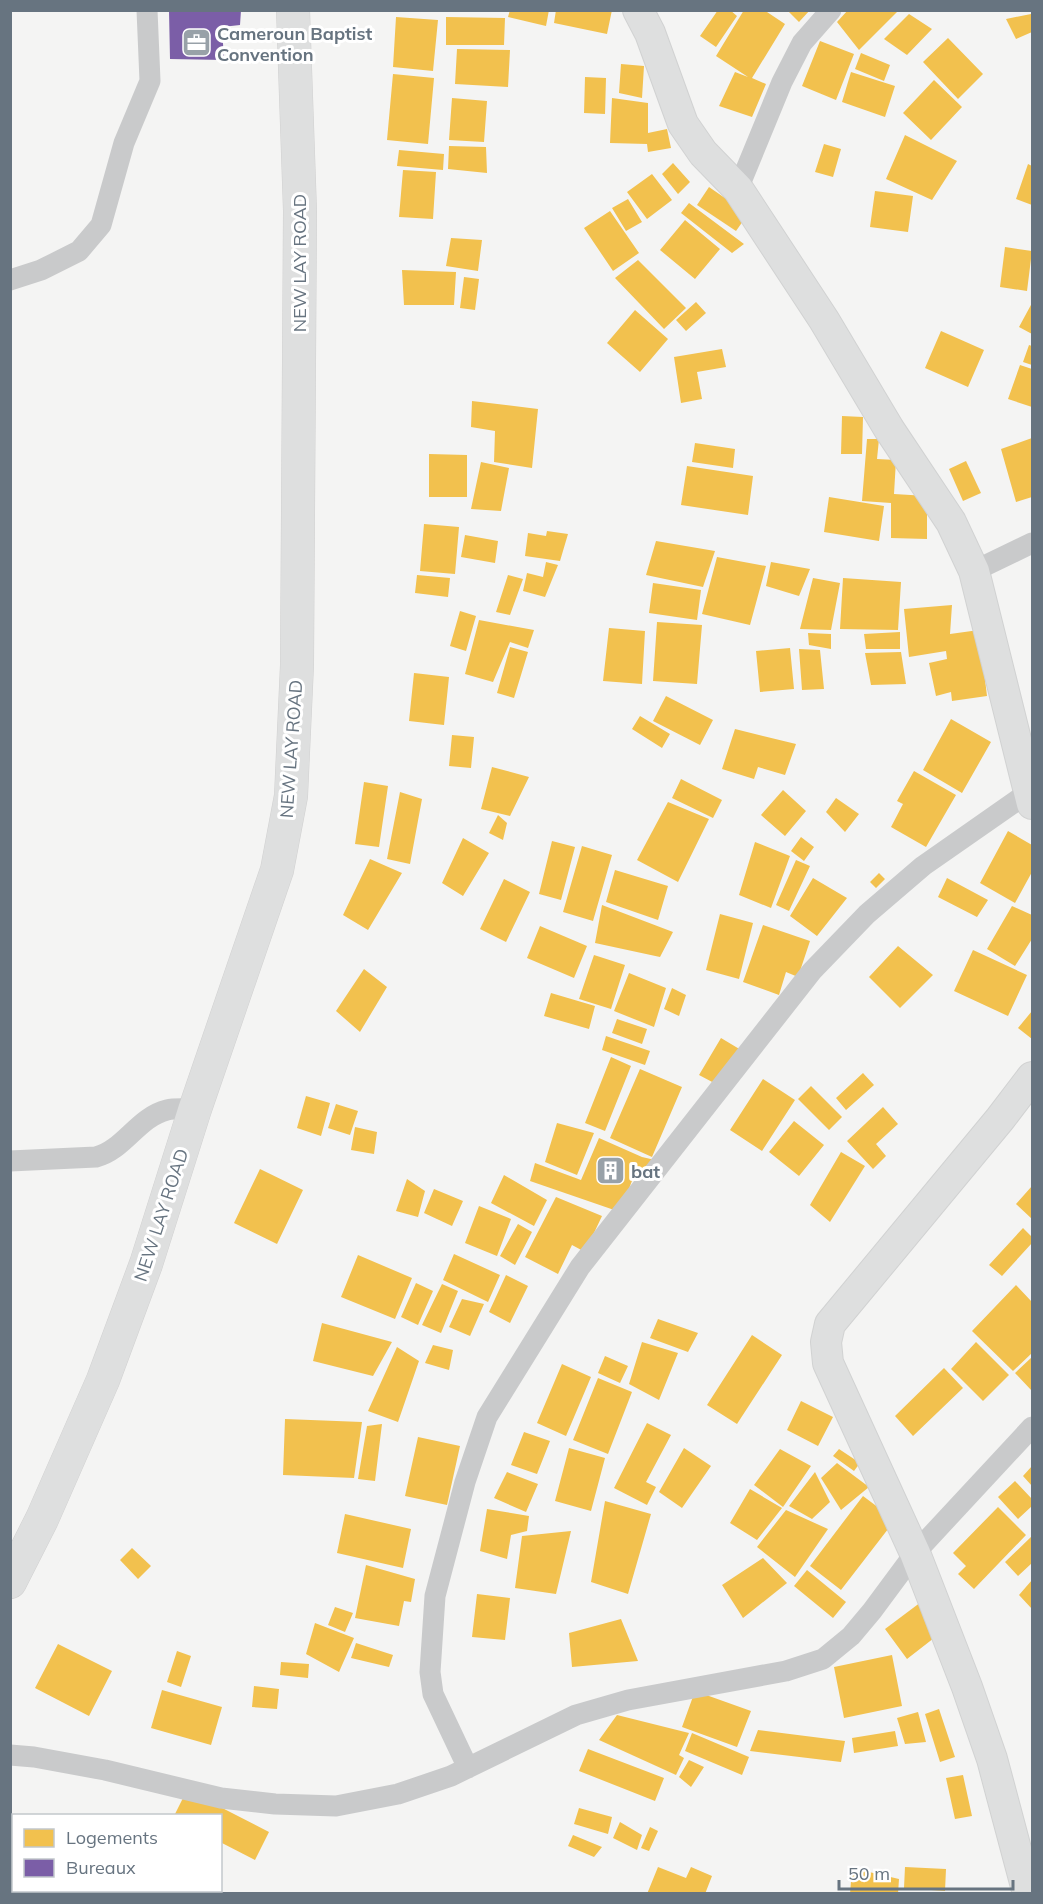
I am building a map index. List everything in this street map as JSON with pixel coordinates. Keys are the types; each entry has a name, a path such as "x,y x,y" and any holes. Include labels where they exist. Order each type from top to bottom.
{"highway":[{"name":"NEW LAY ROAD","path":"10,1582 42,1519 103,1380 146,1264 195,1109 277,870 291,796 297,665 300,211 293,10"}],"street":[{"path":"10,280 40,270 79,251 101,225 124,143 150,81 147,10"},
{"path":"468,1768 434,1694 430,1672 435,1596 465,1482 487,1417 580,1267 812,971 867,914 923,866 1031,798 974,571 951,522 889,429 824,320 738,189 703,153 683,124 650,33 639,10"},
{"path":"738,189 782,82 802,43 831,10"},
{"path":"974,571 1032,543"},
{"path":"1028,1893 992,1760 967,1687 915,1553 856,1429 828,1363 826,1342 830,1323 1000,1119 1032,1077"},
{"path":"10,1161 96,1157 108,1154 150,1117 167,1110 195,1109"},
{"path":"10,1755 105,1770 221,1798 275,1804 336,1806 398,1794 451,1776 576,1714 628,1700 786,1671 823,1659 851,1636 915,1553 1032,1427"}],"building: Logements":[{"path":"510,10 549,10 546,26 508,17"},
{"path":"556,10 612,10 607,34 554,23"},
{"path":"718,10 730,10 737,16 716,47 700,36"},
{"path":"744,10 764,10 785,24 752,78 766,84 752,117 719,106 735,72 748,77 716,56"},
{"path":"787,10 810,10 799,22"},
{"path":"848,10 899,10 859,50 837,22"},
{"path":"909,14 932,29 907,55 884,39"},
{"path":"1031,14 1032,32 1016,39 1006,19"},
{"path":"396,17 438,20 433,71 393,67"},
{"path":"446,17 505,18 504,45 446,45"},
{"path":"948,38 983,74 958,99 923,62"},
{"path":"820,41 854,54 836,100 802,86"},
{"path":"457,49 510,50 508,87 455,84"},
{"path":"861,53 890,65 884,81 855,69"},
{"path":"621,64 644,66 642,98 619,93"},
{"path":"851,72 895,86 885,117 842,102"},
{"path":"393,74 434,78 428,144 387,140"},
{"path":"585,77 606,78 605,114 584,113"},
{"path":"934,80 962,107 931,140 903,113"},
{"path":"452,98 487,101 484,142 449,140"},
{"path":"612,98 648,103 648,133 667,129 671,148 648,152 647,144 610,143"},
{"path":"905,135 957,161 932,200 886,179"},
{"path":"824,144 841,149 833,177 815,172"},
{"path":"449,146 486,147 487,173 448,169"},
{"path":"399,150 444,154 443,170 397,166"},
{"path":"673,163 690,182 678,194 662,174"},
{"path":"1028,164 1032,166 1032,205 1016,199"},
{"path":"403,170 436,172 433,219 399,217"},
{"path":"652,174 672,200 647,219 627,192"},
{"path":"709,187 748,214 736,231 697,205"},
{"path":"875,191 913,196 908,232 870,227"},
{"path":"628,199 642,222 626,231 612,208"},
{"path":"689,203 744,244 732,253 681,213"},
{"path":"610,211 639,253 613,271 584,228"},
{"path":"685,220 720,249 695,279 660,250"},
{"path":"451,238 482,240 478,271 446,266"},
{"path":"1005,247 1032,251 1027,291 1000,287"},
{"path":"638,260 686,308 664,329 615,278"},
{"path":"402,270 456,272 454,305 404,305"},
{"path":"464,277 479,279 475,310 460,308"},
{"path":"696,302 706,313 686,331 676,320"},
{"path":"1032,303 1032,334 1019,327"},
{"path":"635,310 668,339 640,372 607,343"},
{"path":"941,331 984,350 968,387 925,368"},
{"path":"1029,345 1032,346 1032,365 1023,362"},
{"path":"722,349 726,367 697,372 702,399 681,403 674,357"},
{"path":"1020,365 1032,369 1032,407 1008,399"},
{"path":"472,401 538,409 532,468 494,462 495,431 471,427"},
{"path":"842,416 863,417 862,454 841,454"},
{"path":"1032,438 1032,497 1016,502 1001,449"},
{"path":"867,439 879,439 877,459 896,460 894,494 927,496 927,539 891,538 891,503 862,501"},
{"path":"695,443 735,449 733,468 692,462"},
{"path":"429,454 467,455 467,497 429,497"},
{"path":"966,461 981,493 963,501 949,469"},
{"path":"481,462 509,468 501,511 471,509"},
{"path":"687,466 753,476 748,515 681,505"},
{"path":"829,497 884,506 879,541 824,532"},
{"path":"424,524 459,527 455,574 420,571"},
{"path":"547,531 568,534 560,561 525,556 528,533 546,536"},
{"path":"465,535 498,541 495,563 461,557"},
{"path":"656,541 715,551 703,587 646,575"},
{"path":"717,557 766,566 750,625 702,614"},
{"path":"546,562 558,565 545,597 523,591 527,573 543,577"},
{"path":"771,562 810,569 799,596 766,586"},
{"path":"417,575 450,578 448,597 415,593"},
{"path":"508,575 523,579 510,615 496,612"},
{"path":"813,578 840,583 831,630 800,629"},
{"path":"843,578 901,582 898,630 840,629"},
{"path":"653,583 701,590 697,620 649,613"},
{"path":"952,605 950,634 979,630 987,696 952,701 951,692 936,696 929,663 947,659 946,651 909,657 904,609"},
{"path":"460,611 476,616 466,651 450,646"},
{"path":"479,620 534,630 528,648 510,642 493,682 465,674"},
{"path":"657,622 702,625 697,684 653,681"},
{"path":"609,628 645,631 642,684 603,681"},
{"path":"900,632 900,649 866,649 864,634"},
{"path":"808,633 831,634 831,649 809,645"},
{"path":"510,647 528,652 514,698 497,693"},
{"path":"790,648 794,689 760,692 756,651"},
{"path":"799,649 820,650 824,689 802,690"},
{"path":"901,652 906,684 871,685 865,653"},
{"path":"414,673 449,677 444,725 409,721"},
{"path":"666,696 713,720 700,745 653,721"},
{"path":"640,716 670,734 662,748 632,729"},
{"path":"951,719 991,742 962,793 923,770"},
{"path":"735,729 796,744 785,775 758,767 754,779 722,769"},
{"path":"452,735 474,737 471,768 449,766"},
{"path":"492,767 529,777 510,816 481,809"},
{"path":"914,771 956,795 926,847 891,827 903,804 897,801"},
{"path":"681,779 722,800 713,818 672,798"},
{"path":"364,782 388,786 379,847 355,844"},
{"path":"783,790 806,811 785,836 761,815"},
{"path":"400,792 422,799 410,864 387,859"},
{"path":"836,798 859,814 845,832 826,812"},
{"path":"668,802 709,819 678,882 637,860"},
{"path":"498,815 507,823 503,840 489,833"},
{"path":"1008,831 1032,845 1032,872 1015,903 980,883"},
{"path":"801,837 814,847 804,861 791,851"},
{"path":"463,838 489,853 463,896 442,883"},
{"path":"552,841 575,847 561,900 539,894"},
{"path":"755,842 790,856 771,908 739,895"},
{"path":"582,846 612,855 593,921 563,912"},
{"path":"370,859 402,873 368,930 343,915"},
{"path":"796,860 810,866 789,911 776,905"},
{"path":"615,870 668,886 658,920 606,902"},
{"path":"879,873 885,879 876,888 870,882"},
{"path":"813,878 847,898 817,936 790,916"},
{"path":"947,878 988,900 977,917 938,897"},
{"path":"504,879 530,892 506,942 480,929"},
{"path":"602,905 673,932 660,957 595,943"},
{"path":"1012,906 1032,915 1032,939 1015,966 987,949"},
{"path":"720,914 753,923 739,979 706,970"},
{"path":"763,925 810,941 798,977 786,972 779,995 743,982"},
{"path":"540,926 587,946 574,978 527,958"},
{"path":"898,946 933,975 900,1008 869,977"},
{"path":"973,950 1027,975 1008,1016 954,991"},
{"path":"594,955 625,965 611,1009 579,999"},
{"path":"364,969 387,987 360,1032 336,1011"},
{"path":"629,973 666,988 654,1027 614,1011"},
{"path":"672,988 686,995 679,1016 664,1009"},
{"path":"551,993 595,1006 589,1029 544,1016"},
{"path":"1032,1011 1032,1039 1018,1028"},
{"path":"617,1019 647,1029 642,1044 612,1033"},
{"path":"606,1036 650,1051 645,1065 602,1050"},
{"path":"721,1038 741,1050 716,1084 699,1075"},
{"path":"611,1057 631,1066 605,1131 585,1123"},
{"path":"640,1069 682,1087 652,1157 610,1138"},
{"path":"863,1073 874,1085 846,1110 836,1098"},
{"path":"763,1079 795,1100 762,1151 730,1130"},
{"path":"811,1086 842,1117 829,1130 798,1099"},
{"path":"306,1096 330,1103 321,1136 297,1128"},
{"path":"336,1104 358,1111 350,1135 328,1128"},
{"path":"883,1107 898,1124 876,1144 886,1156 873,1169 847,1141"},
{"path":"794,1121 824,1145 799,1176 769,1152"},
{"path":"557,1123 594,1133 577,1175 545,1162"},
{"path":"355,1127 377,1132 374,1154 351,1150"},
{"name":"bat","path":"599,1138 642,1157 655,1160 648,1178 635,1173 620,1212 530,1181 535,1163 581,1180"},
{"path":"841,1152 865,1166 830,1222 810,1205"},
{"path":"260,1169 303,1190 277,1244 234,1223"},
{"path":"504,1175 547,1200 534,1226 491,1203"},
{"path":"407,1179 425,1191 418,1217 396,1211"},
{"path":"1032,1186 1032,1219 1016,1204"},
{"path":"434,1189 463,1201 452,1226 424,1213"},
{"path":"556,1197 602,1216 585,1252 572,1245 558,1274 525,1257"},
{"path":"479,1206 511,1219 497,1256 465,1243"},
{"path":"518,1224 532,1232 515,1265 500,1256"},
{"path":"1023,1228 1032,1237 1032,1243 1002,1276 989,1265"},
{"path":"454,1254 500,1275 488,1302 443,1280"},
{"path":"358,1255 412,1278 395,1319 341,1297"},
{"path":"506,1275 528,1286 510,1323 489,1312"},
{"path":"416,1283 433,1291 418,1325 401,1317"},
{"path":"442,1284 458,1291 441,1333 422,1325"},
{"path":"1016,1285 1032,1302 1032,1353 1013,1371 972,1331"},
{"path":"462,1299 484,1304 470,1336 449,1327"},
{"path":"658,1319 698,1333 688,1352 650,1338"},
{"path":"322,1323 392,1342 373,1376 313,1361"},
{"path":"752,1335 782,1355 737,1424 707,1405"},
{"path":"642,1342 678,1353 659,1400 629,1384"},
{"path":"976,1342 1009,1375 983,1401 951,1369"},
{"path":"433,1345 453,1350 449,1370 425,1363"},
{"path":"397,1347 419,1361 398,1422 368,1411"},
{"path":"605,1356 628,1366 620,1383 598,1373"},
{"path":"1032,1357 1032,1391 1015,1373"},
{"path":"562,1364 591,1377 566,1436 537,1423"},
{"path":"944,1368 963,1388 913,1436 895,1416"},
{"path":"598,1378 632,1392 608,1454 573,1440"},
{"path":"801,1401 833,1417 818,1446 787,1430"},
{"path":"285,1419 362,1422 354,1478 283,1475"},
{"path":"647,1423 671,1435 646,1482 656,1487 647,1505 614,1488"},
{"path":"382,1424 375,1481 358,1479 367,1426"},
{"path":"524,1432 550,1441 537,1474 511,1465"},
{"path":"418,1437 460,1446 447,1505 405,1496"},
{"path":"569,1448 605,1458 591,1511 555,1501"},
{"path":"684,1448 711,1466 682,1508 659,1492"},
{"path":"780,1449 811,1466 783,1507 754,1485"},
{"path":"839,1449 860,1463 854,1471 833,1456"},
{"path":"837,1463 869,1487 841,1510 821,1478"},
{"path":"1032,1466 1032,1486 1023,1476"},
{"path":"507,1472 538,1484 526,1512 494,1498"},
{"path":"815,1472 830,1502 812,1519 789,1506"},
{"path":"1015,1481 1032,1499 1032,1506 1018,1519 998,1497"},
{"path":"750,1489 782,1508 757,1540 730,1523"},
{"path":"863,1496 895,1520 841,1590 810,1566"},
{"path":"605,1501 651,1514 628,1594 591,1582"},
{"path":"998,1507 1026,1535 974,1589 958,1574 966,1566 953,1553"},
{"path":"487,1509 529,1516 527,1531 511,1535 507,1559 480,1551"},
{"path":"786,1510 828,1529 795,1577 757,1547"},
{"path":"345,1514 411,1529 403,1568 337,1553"},
{"path":"571,1531 556,1594 515,1588 522,1536"},
{"path":"1032,1536 1032,1563 1018,1576 1005,1562"},
{"path":"132,1548 151,1566 138,1579 120,1560"},
{"path":"763,1558 787,1583 743,1618 722,1585"},
{"path":"366,1565 415,1579 411,1602 404,1601 399,1626 355,1618"},
{"path":"807,1570 846,1602 833,1618 794,1586"},
{"path":"1032,1580 1032,1609 1019,1595"},
{"path":"477,1594 510,1598 505,1640 472,1637"},
{"path":"921,1602 943,1631 907,1659 885,1629"},
{"path":"335,1607 353,1613 345,1632 328,1625"},
{"path":"621,1619 638,1661 572,1667 569,1633"},
{"path":"315,1623 354,1638 339,1672 306,1654"},
{"path":"356,1643 393,1655 389,1667 351,1658"},
{"path":"58,1644 112,1671 89,1716 35,1688"},
{"path":"177,1651 191,1656 181,1687 167,1682"},
{"path":"892,1655 902,1706 844,1718 834,1667"},
{"path":"281,1662 309,1664 308,1678 280,1675"},
{"path":"254,1686 279,1689 277,1709 252,1707"},
{"path":"162,1690 222,1707 211,1745 151,1728"},
{"path":"695,1691 751,1711 737,1747 682,1727"},
{"path":"939,1709 955,1757 940,1762 925,1714"},
{"path":"918,1712 926,1742 905,1744 897,1718"},
{"path":"617,1715 689,1733 679,1755 684,1758 676,1775 599,1740"},
{"path":"758,1730 845,1741 841,1762 750,1751"},
{"path":"895,1731 898,1746 854,1753 852,1738"},
{"path":"692,1733 749,1757 742,1775 685,1751"},
{"path":"588,1749 664,1778 655,1801 579,1771"},
{"path":"689,1760 704,1767 691,1787 679,1777"},
{"path":"963,1775 972,1816 955,1819 946,1778"},
{"path":"187,1790 269,1832 255,1860 222,1843 222,1814 175,1814"},
{"path":"579,1808 612,1817 608,1834 574,1824"},
{"path":"620,1822 642,1835 637,1850 613,1838"},
{"path":"650,1827 658,1831 649,1851 641,1848"},
{"path":"573,1835 602,1847 594,1857 568,1846"},
{"path":"658,1867 686,1878 691,1867 712,1876 705,1894 647,1894"},
{"path":"905,1867 946,1869 945,1891 904,1888"},
{"path":"852,1868 899,1879 898,1894 850,1894"}],"building: Bureaux":[{"name":"Cameroun Baptist Convention","path":"169,10 241,10 240,25 222,27 224,60 170,59"}],"place":[{"name":"Cameroun Baptist Convention","path":"196,43"},
{"name":"bat","path":"610,1171"}]}
